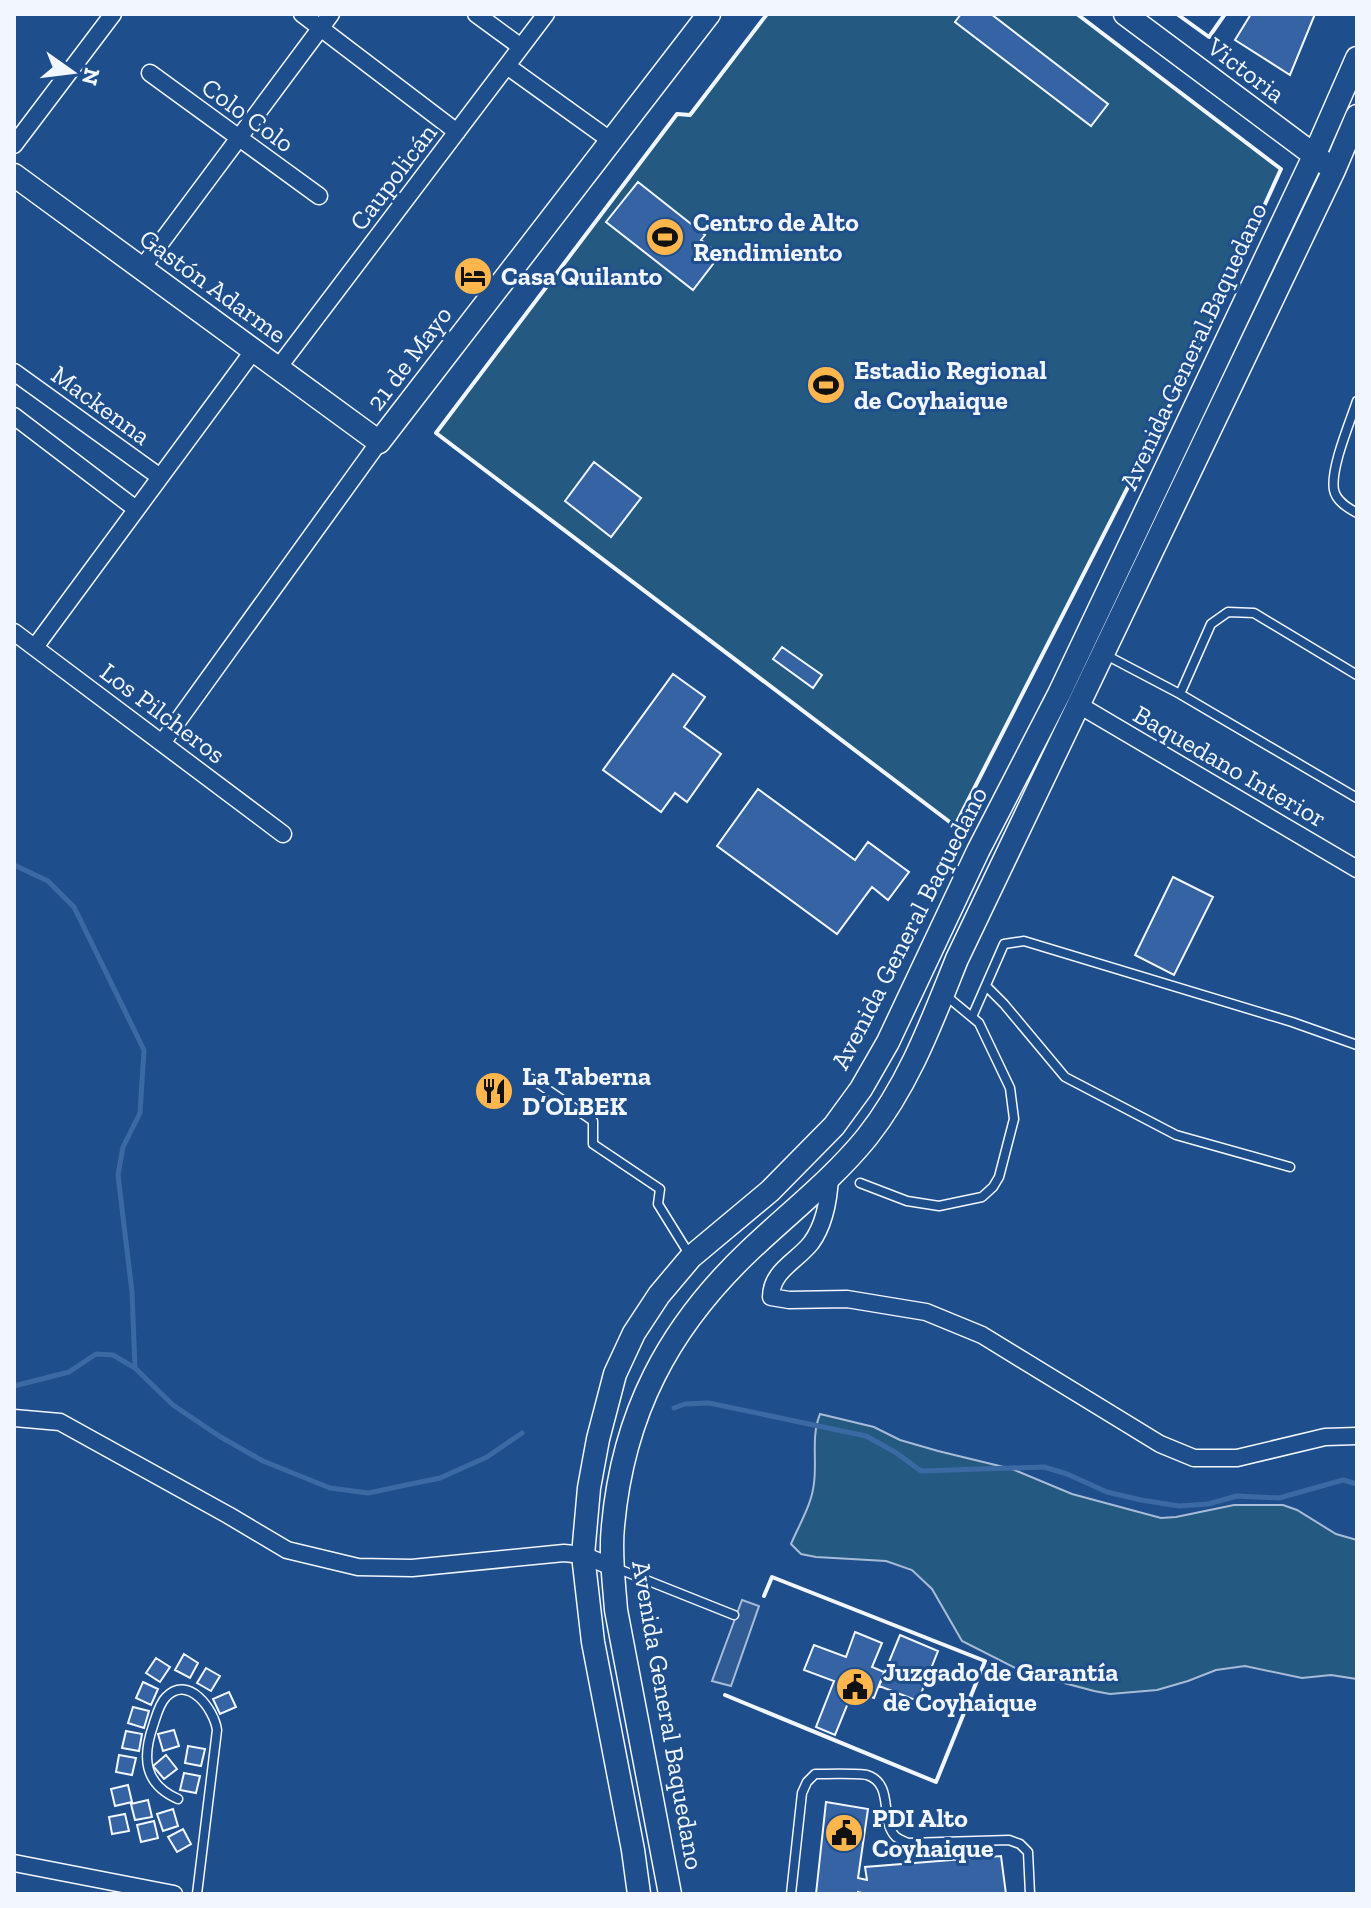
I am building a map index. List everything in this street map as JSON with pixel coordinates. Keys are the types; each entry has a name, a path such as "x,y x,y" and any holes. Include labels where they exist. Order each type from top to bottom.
{"main road":[{"name":"21 de Mayo","path":"379,442 709,14"},
{"name":"Victoria","path":"1125,14 1334,170"},
{"name":"Avenida General Baquedano","path":"639,1894 593,1642 583,1555 589,1488 615,1374 634,1333 659,1295 691,1257 770,1191 834,1126 861,1089 888,1042 978,851 1059,694 1314,156 1357,58"},
{"name":"Avenida General Baquedano","path":"670,1894 616,1610 612,1567 612,1528 619,1478 641,1402 686,1321 711,1290 830,1176 867,1136 911,1069 957,959 1357,116"},
{"name":"Gastón Adarme","path":"17,184 142,268 379,442"}],"street":[{"path":"14,145 113,14"},
{"path":"302,14 457,132"},
{"path":"142,268 331,14"},
{"path":"476,14 521,47"},
{"name":"Caupolicán","path":"278,368 546,14"},
{"path":"507,66 610,140"},
{"name":"Colo Colo","path":"150,73 319,196"},
{"path":"35,647 254,350"},
{"name":"Mackenna","path":"14,372 160,477"},
{"path":"14,416 136,509"},
{"name":"21 de Mayo","path":"162,743 379,442"},
{"name":"Los Pilcheros","path":"14,632 283,834"},
{"name":"Baquedano Interior","path":"1079,705 1357,869"},
{"path":"830,1176 824,1219 811,1243 779,1274 771,1288 771,1297 789,1300 847,1299 926,1312 982,1335 1160,1444 1194,1458 1237,1458 1325,1437 1357,1436"},
{"path":"14,1418 60,1422 287,1550 358,1567 412,1568 551,1554 583,1555 612,1567"},
{"path":"14,1863 174,1894"}],"lane":[{"path":"1357,401 1337,459 1334,490 1342,502 1357,513"},
{"path":"1180,694 1211,624 1228,612 1254,613 1357,675"},
{"path":"1104,653 1357,798"},
{"path":"972,1017 1004,944 1024,941 1292,1022 1357,1045"},
{"path":"987,987 1065,1077 1176,1135 1290,1167"},
{"path":"860,1183 907,1201 939,1206 982,1197 999,1177 1014,1119 1010,1088 979,1023 943,994"},
{"path":"532,1079 593,1121 593,1144 660,1189 658,1204 691,1257"},
{"path":"612,1567 734,1615"},
{"path":"178,1799 160,1789 154,1781 147,1767 147,1751 149,1736 163,1700 180,1690 194,1694 207,1705 217,1730 197,1894"},
{"path":"791,1894 802,1793 815,1774 868,1775 879,1783 884,1792 889,1825 895,1836 908,1843 1009,1840 1020,1844 1028,1852 1030,1894"}],"shaded area":[{"name":"Estadio Regional de Coyhaique","path":"767,14 1077,14 1281,169 1204,338 955,826 436,433 677,114 691,115"},
{"path":"820,1414 874,1427 900,1440 938,1451 1012,1469 1072,1494 1161,1518 1234,1505 1283,1505 1297,1510 1336,1534 1357,1540 1357,1679 1331,1675 1302,1678 1245,1666 1216,1670 1157,1690 1110,1694 1023,1672 962,1641 932,1589 912,1570 886,1561 801,1554 791,1544 813,1491 816,1431"},
{"path":"742,1600 759,1606 731,1686 712,1681"}],"building":[{"path":"961,14 991,14 1108,104 1091,126 955,22"},
{"path":"1251,14 1315,14 1290,75 1235,40"},
{"name":"Centro de Alto Rendimiento","path":"638,182 705,235 701,240 720,255 693,290 606,222"},
{"path":"594,462 641,498 611,537 565,501"},
{"path":"782,647 822,675 813,688 773,659"},
{"path":"673,674 705,697 684,727 721,754 687,802 675,793 661,812 603,770"},
{"path":"758,789 855,860 868,842 909,872 888,900 872,887 837,934 717,846"},
{"path":"1173,877 1213,897 1174,975 1135,955"},
{"name":"Juzgado de Garantía de Coyhaique","path":"855,1632 882,1643 872,1667 884,1672 874,1698 860,1693 857,1702 850,1698 835,1735 816,1727 834,1681 804,1670 814,1645 846,1657"},
{"path":"900,1635 938,1651 918,1701 879,1686"},
{"path":"184,1654 198,1663 190,1678 175,1670"},
{"path":"156,1658 170,1667 160,1682 146,1673"},
{"path":"206,1668 220,1676 211,1691 197,1683"},
{"path":"143,1682 158,1689 151,1705 136,1698"},
{"path":"229,1692 236,1707 220,1714 213,1699"},
{"path":"133,1707 149,1711 144,1728 128,1723"},
{"path":"174,1730 179,1746 163,1751 158,1734"},
{"path":"126,1731 142,1734 139,1751 122,1748"},
{"path":"188,1746 205,1749 201,1766 185,1763"},
{"path":"119,1755 136,1758 132,1775 116,1772"},
{"path":"166,1755 177,1769 164,1779 153,1766"},
{"path":"184,1773 200,1776 196,1793 180,1790"},
{"path":"128,1785 132,1802 115,1806 111,1789"},
{"path":"148,1800 152,1817 135,1820 131,1804"},
{"name":"PDI Alto Coyhaique","path":"826,1802 868,1809 858,1878 867,1880 865,1867 1001,1856 1006,1894 816,1894"},
{"path":"173,1809 178,1826 163,1831 157,1814"},
{"path":"125,1814 129,1831 112,1834 109,1817"},
{"path":"154,1821 158,1838 141,1842 137,1825"},
{"path":"183,1829 191,1844 177,1852 168,1837"}],"waterway":[{"path":"14,865 48,881 74,907 144,1050 140,1113 123,1147 118,1175 132,1292 135,1368"},
{"path":"14,1386 69,1372 96,1354 113,1355 135,1368 173,1405 263,1461 330,1488 368,1493 440,1478 487,1457 522,1433"},
{"path":"674,1408 685,1404 709,1403 866,1436 921,1471 1044,1467 1107,1492 1179,1506 1208,1504 1237,1496 1279,1498 1343,1480 1357,1484"}],"wall":[{"path":"767,14 690,115 677,114 436,433 955,826 1204,338 1281,169 1077,14"},
{"path":"1177,14 1209,37 1225,14"},
{"path":"725,1695 936,1782 985,1661 772,1577 764,1596"}],"place":[{"name":"Centro de Alto Rendimiento","path":"665,237"},
{"name":"Casa Quilanto","path":"473,276"},
{"name":"Estadio Regional de Coyhaique","path":"826,385"},
{"name":"La Taberna D’OLBEK","path":"494,1091"},
{"name":"Juzgado de Garantía de Coyhaique","path":"855,1687"},
{"name":"PDI Alto Coyhaique","path":"844,1833"}]}
